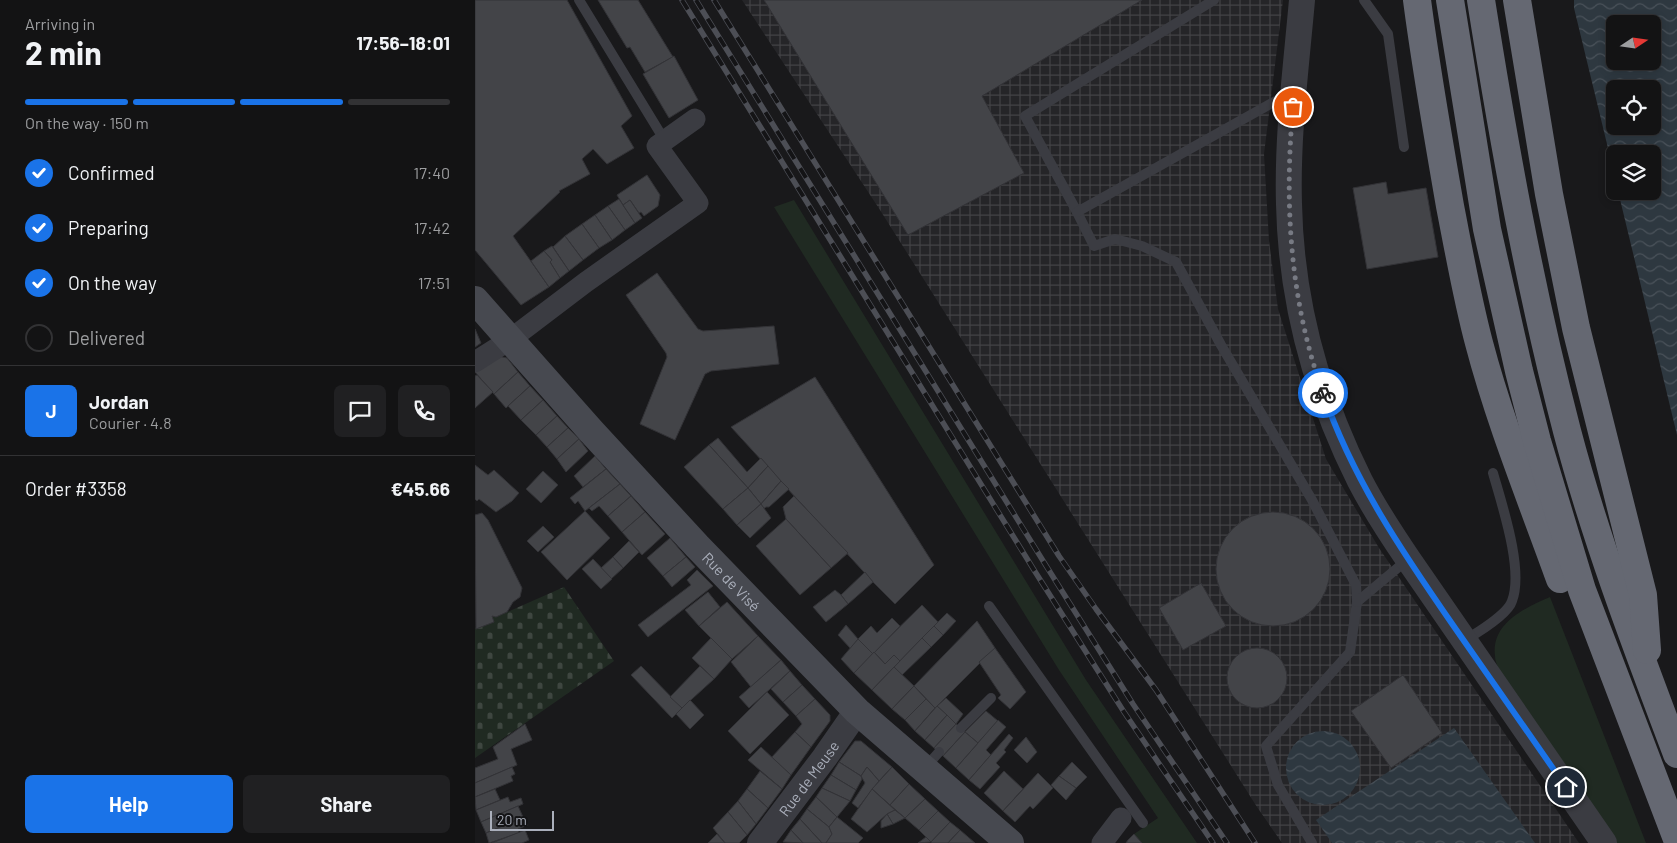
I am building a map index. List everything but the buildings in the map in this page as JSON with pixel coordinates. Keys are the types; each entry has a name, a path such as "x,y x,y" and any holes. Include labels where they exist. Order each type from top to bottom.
{"highway":[{"path":"1417,0 1426,69 1446,181 1467,294 1479,344 1519,466 1582,636 1586,644 1609,663"},
{"path":"1450,0 1487,229 1519,371 1557,509 1582,590 1677,838"},
{"path":"1481,0 1533,294 1565,423 1617,592 1677,754"},
{"path":"1517,0 1549,194 1576,328 1643,595 1649,681"}],"main road":[{"name":"Rue de Visé","path":"475,300 591,431 697,546 857,711 932,761 1010,843"}],"street":[{"path":"1302,0 1289,171 1290,232 1292,264 1306,338 1315,372 1342,442 1361,483 1408,559 1604,843"},
{"path":"475,362 511,339 585,282 698,203 657,146 695,119"},
{"name":"Rue de Meuse","path":"760,843 857,711"},
{"path":"1102,843 1121,818"}],"lane":[{"path":"579,0 665,141"},
{"path":"1214,0 1025,116 1094,246 1115,239 1142,246 1176,262 1221,345 1312,500 1356,585 1357,602 1350,652 1266,746 1278,785 1312,843"},
{"path":"1364,0 1389,34 1404,147"},
{"path":"1077,212 1253,112 1295,91"},
{"path":"1464,640 1489,625 1512,603 1516,572 1511,541 1493,473"},
{"path":"1357,602 1408,559"},
{"path":"989,606 1143,823"},
{"path":"961,728 991,698"}],"shaded area":[{"path":"742,0 1283,0 1264,154 1269,241 1278,309 1326,459 1379,548 1579,843 1282,843 1257,807 880,210"}],"green space":[{"path":"794,200 1086,680 1197,843 1142,843 1134,834 1158,818 1059,670 774,207"},
{"path":"564,587 614,661 475,758 475,627 476,629 494,622 492,616 496,617"},
{"path":"1550,597 1646,843 1616,843 1501,675 1497,666 1495,644 1498,634 1504,626 1530,606"}],"water":[{"path":"1574,0 1677,0 1677,435 1620,200 1661,200 1661,145 1607,145 1574,8"},
{"path":"1454,728 1535,843 1332,843 1316,820"},
{"path":"1323,731 1337,734 1349,742 1357,754 1360,768 1357,782 1349,794 1337,802 1323,805 1309,802 1297,794 1289,782 1286,768 1289,754 1297,742 1309,734"}],"railway":[{"path":"682,0 1034,570 1124,712 1213,843"},
{"path":"696,0 1133,704 1227,843"},
{"path":"714,0 1059,556 1156,690 1255,843"}],"way so far":[{"path":"1293,107 1289,171 1292,264 1306,338 1323,393"}],"route":[{"path":"1323,393 1342,442 1361,483 1384,522 1439,605 1566,787"}]}
